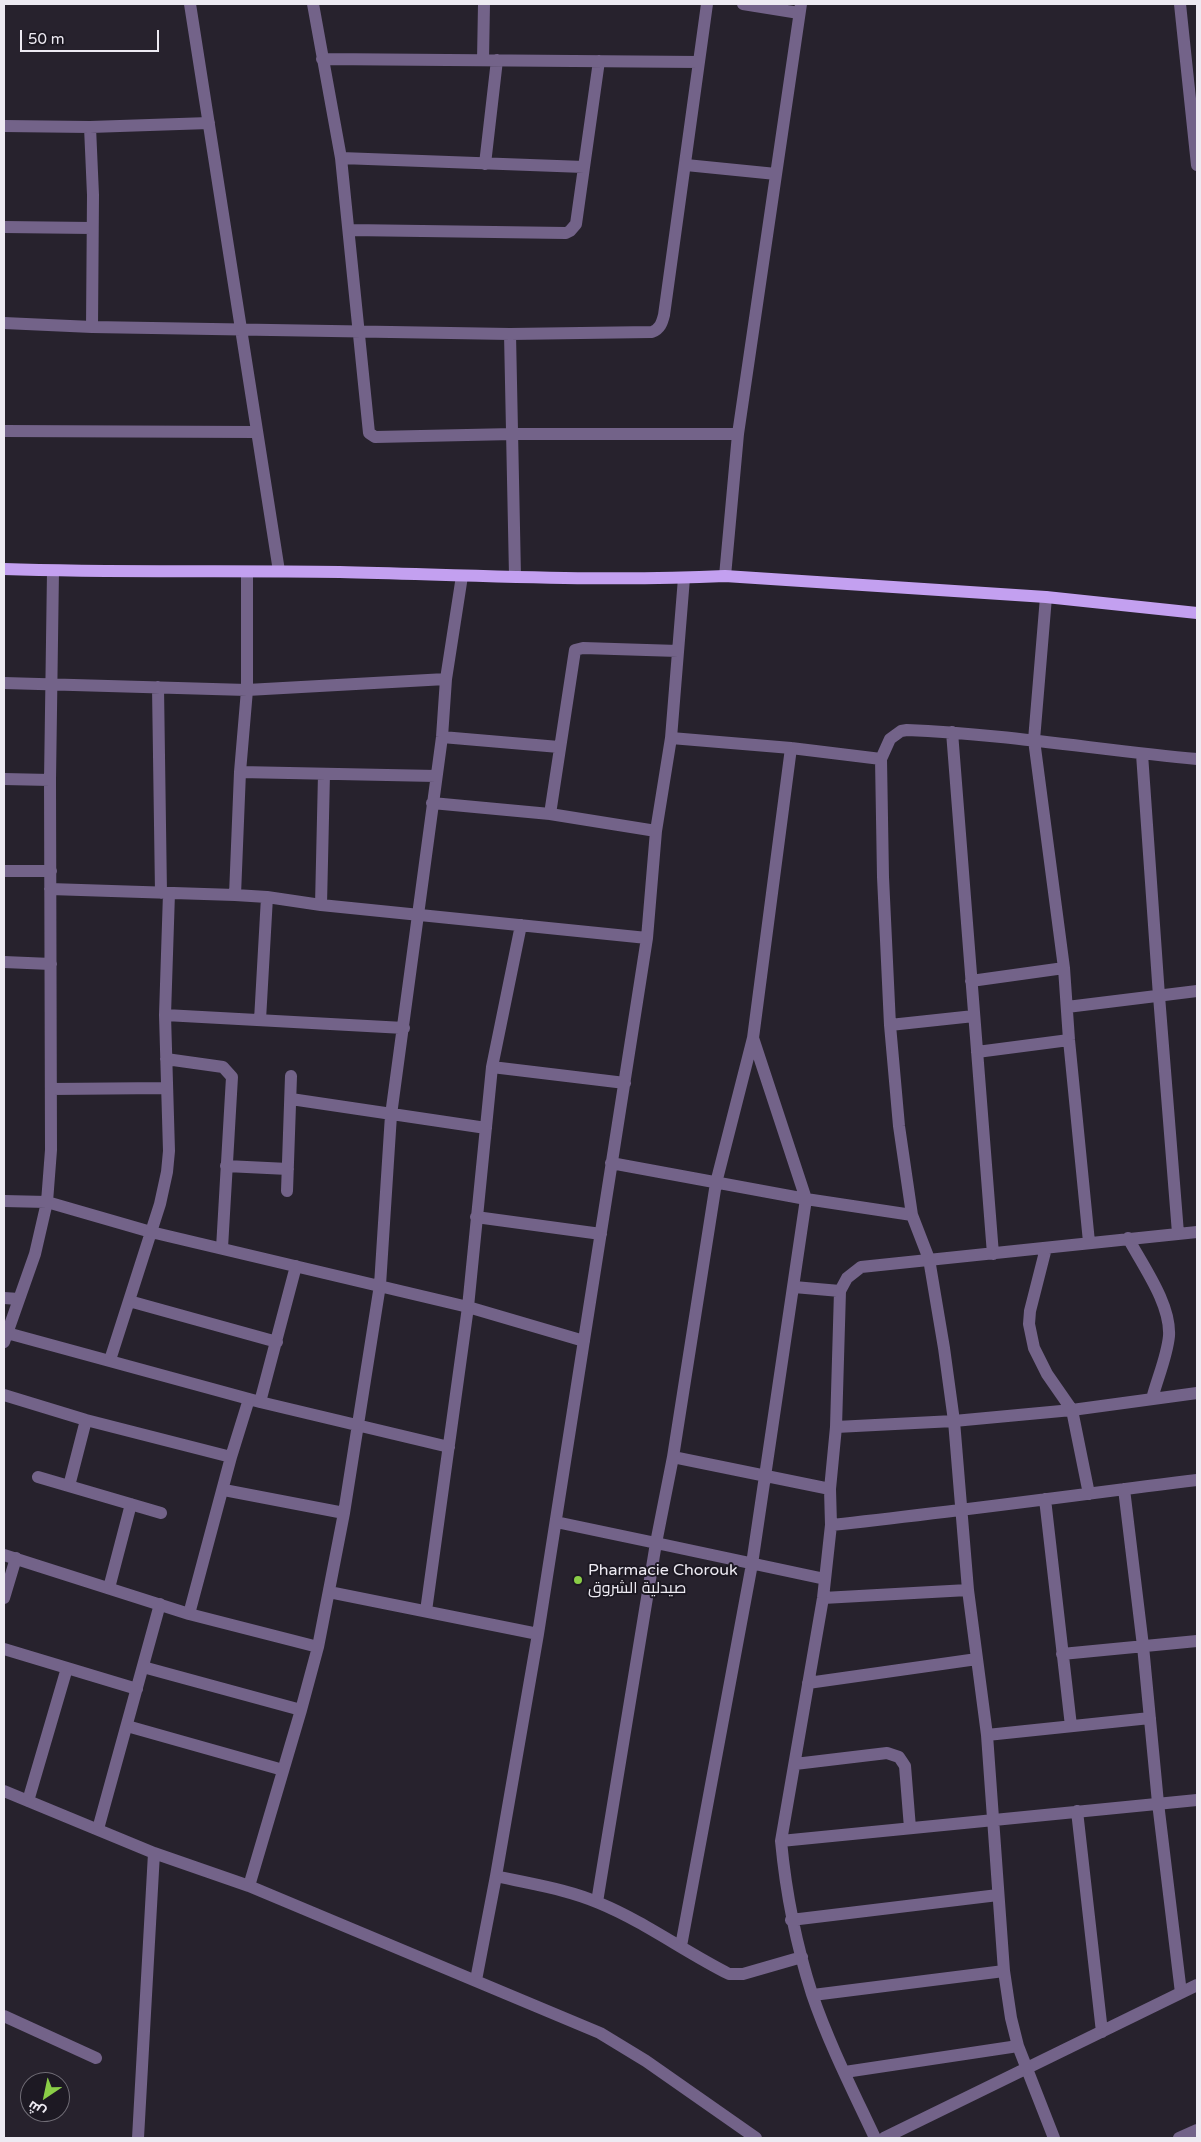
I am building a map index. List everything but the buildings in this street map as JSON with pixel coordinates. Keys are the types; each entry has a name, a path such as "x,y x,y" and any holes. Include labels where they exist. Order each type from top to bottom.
{"main road":[{"path":"4,569 53,571 279,571 462,576 684,578 724,576 1046,597 1197,614"}],"street":[{"path":"190,4 279,571"},
{"path":"313,4 341,158 350,230 367,425 372,436 738,434"},
{"path":"483,60 484,4"},
{"path":"4,323 92,327 510,334 652,332 658,329 664,315 707,4"},
{"path":"724,576 738,434 800,9 743,4"},
{"path":"1180,4 1197,165"},
{"path":"322,60 699,62"},
{"path":"485,164 496,60"},
{"path":"350,230 566,233 570,231 576,224 599,61"},
{"path":"4,126 90,127 209,123"},
{"path":"90,127 92,160 92,327"},
{"path":"341,158 584,167"},
{"path":"686,165 776,174"},
{"path":"4,227 92,228"},
{"path":"510,334 515,576"},
{"path":"4,431 256,432"},
{"path":"53,571 50,780 51,1150 47,1202 35,1254 5,1337 110,1360 255,1401 359,1424 449,1447"},
{"path":"235,895 240,772 247,690 247,572"},
{"path":"248,1886 302,1710 318,1647 359,1424 380,1285 391,1114 442,737 446,679 462,576"},
{"path":"476,1980 538,1634 647,938 656,830 671,738 684,578"},
{"path":"1046,597 1034,740 1064,968 1069,1040 1089,1242"},
{"path":"550,814 575,650 583,648 678,651"},
{"path":"4,683 247,690 446,679"},
{"path":"110,1360 160,1204 167,1172 165,893 158,687"},
{"path":"1054,2138 1018,2046 1011,2018 1004,1971 987,1735 968,1590 960,1512 954,1421 929,1259 912,1215 899,1126 890,1025 883,877 882,759 890,739 901,731 952,732 1197,759"},
{"path":"952,732 993,1254"},
{"path":"442,737 559,747"},
{"path":"671,738 791,748 882,759"},
{"path":"597,1902 656,1543 673,1458 716,1183 753,1038 791,748"},
{"path":"1142,754 1158,996 1178,1233"},
{"path":"240,772 436,776"},
{"path":"321,905 324,774"},
{"path":"4,779 50,780"},
{"path":"432,803 550,814 656,830"},
{"path":"4,870 51,871"},
{"path":"50,889 267,897 321,905 647,938"},
{"path":"260,1020 267,897"},
{"path":"426,1611 468,1307 492,1067 521,925"},
{"path":"4,962 51,964"},
{"path":"971,981 1064,968"},
{"path":"1067,1007 1197,991"},
{"path":"165,1015 404,1028"},
{"path":"890,1025 974,1016"},
{"path":"681,1946 752,1564 806,1199 753,1038"},
{"path":"977,1052 1069,1040"},
{"path":"166,1059 223,1067 230,1074 232,1080 222,1248"},
{"path":"492,1067 625,1083"},
{"path":"288,1191 291,1076"},
{"path":"51,1089 167,1088"},
{"path":"291,1099 486,1128"},
{"path":"611,1163 806,1199 912,1215"},
{"path":"226,1166 288,1169"},
{"path":"4,1201 47,1202 151,1232 468,1307 584,1341"},
{"path":"476,1217 601,1234"},
{"path":"875,2138 813,1995 791,1920 781,1841 823,1598 831,1525 830,1489 836,1427 840,1291 847,1278 861,1267 1197,1232"},
{"path":"1128,1238 1162,1301 1169,1322 1168,1343 1152,1399"},
{"path":"1046,1248 1030,1311 1029,1324 1034,1348 1047,1374 1072,1410 1089,1494"},
{"path":"189,1614 224,1490 231,1457 277,1342 296,1266"},
{"path":"794,1287 840,1291"},
{"path":"4,1298 19,1299"},
{"path":"129,1301 277,1342"},
{"path":"836,1427 954,1421 1072,1410 1197,1393"},
{"path":"4,1395 86,1420 231,1457"},
{"path":"69,1486 86,1420"},
{"path":"673,1458 830,1489"},
{"path":"38,1477 161,1513"},
{"path":"831,1525 960,1512 1044,1499 1197,1480"},
{"path":"224,1490 344,1513"},
{"path":"1124,1490 1144,1646 1158,1803 1181,1993"},
{"path":"1044,1499 1071,1726"},
{"path":"109,1588 131,1504"},
{"path":"556,1522 825,1579"},
{"path":"4,1598 10,1557 189,1614 318,1647"},
{"path":"823,1598 968,1590"},
{"path":"329,1592 538,1634"},
{"path":"98,1829 160,1604"},
{"path":"1062,1654 1197,1641"},
{"path":"4,1648 137,1689"},
{"path":"808,1683 977,1660"},
{"path":"143,1667 302,1710"},
{"path":"28,1801 67,1668"},
{"path":"987,1735 1150,1718"},
{"path":"127,1726 284,1770"},
{"path":"795,1764 887,1753 899,1757 905,1766 910,1828"},
{"path":"4,1791 154,1853 248,1886 600,2033 623,2045 756,2138"},
{"path":"781,1841 1077,1810 1197,1800"},
{"path":"1077,1810 1102,2032"},
{"path":"138,2138 154,1853"},
{"path":"496,1876 572,1893 597,1902 627,1915 721,1970 734,1975 747,1974 802,1957"},
{"path":"791,1920 998,1895"},
{"path":"813,1995 1004,1971"},
{"path":"884,2138 1197,1986"},
{"path":"4,2016 96,2058"},
{"path":"845,2072 1018,2046"},
{"path":"1178,2138 1197,2130"}],"place":[{"name":"Pharmacie Chorouk صيدلية الشروق","path":"578,1580"}]}
